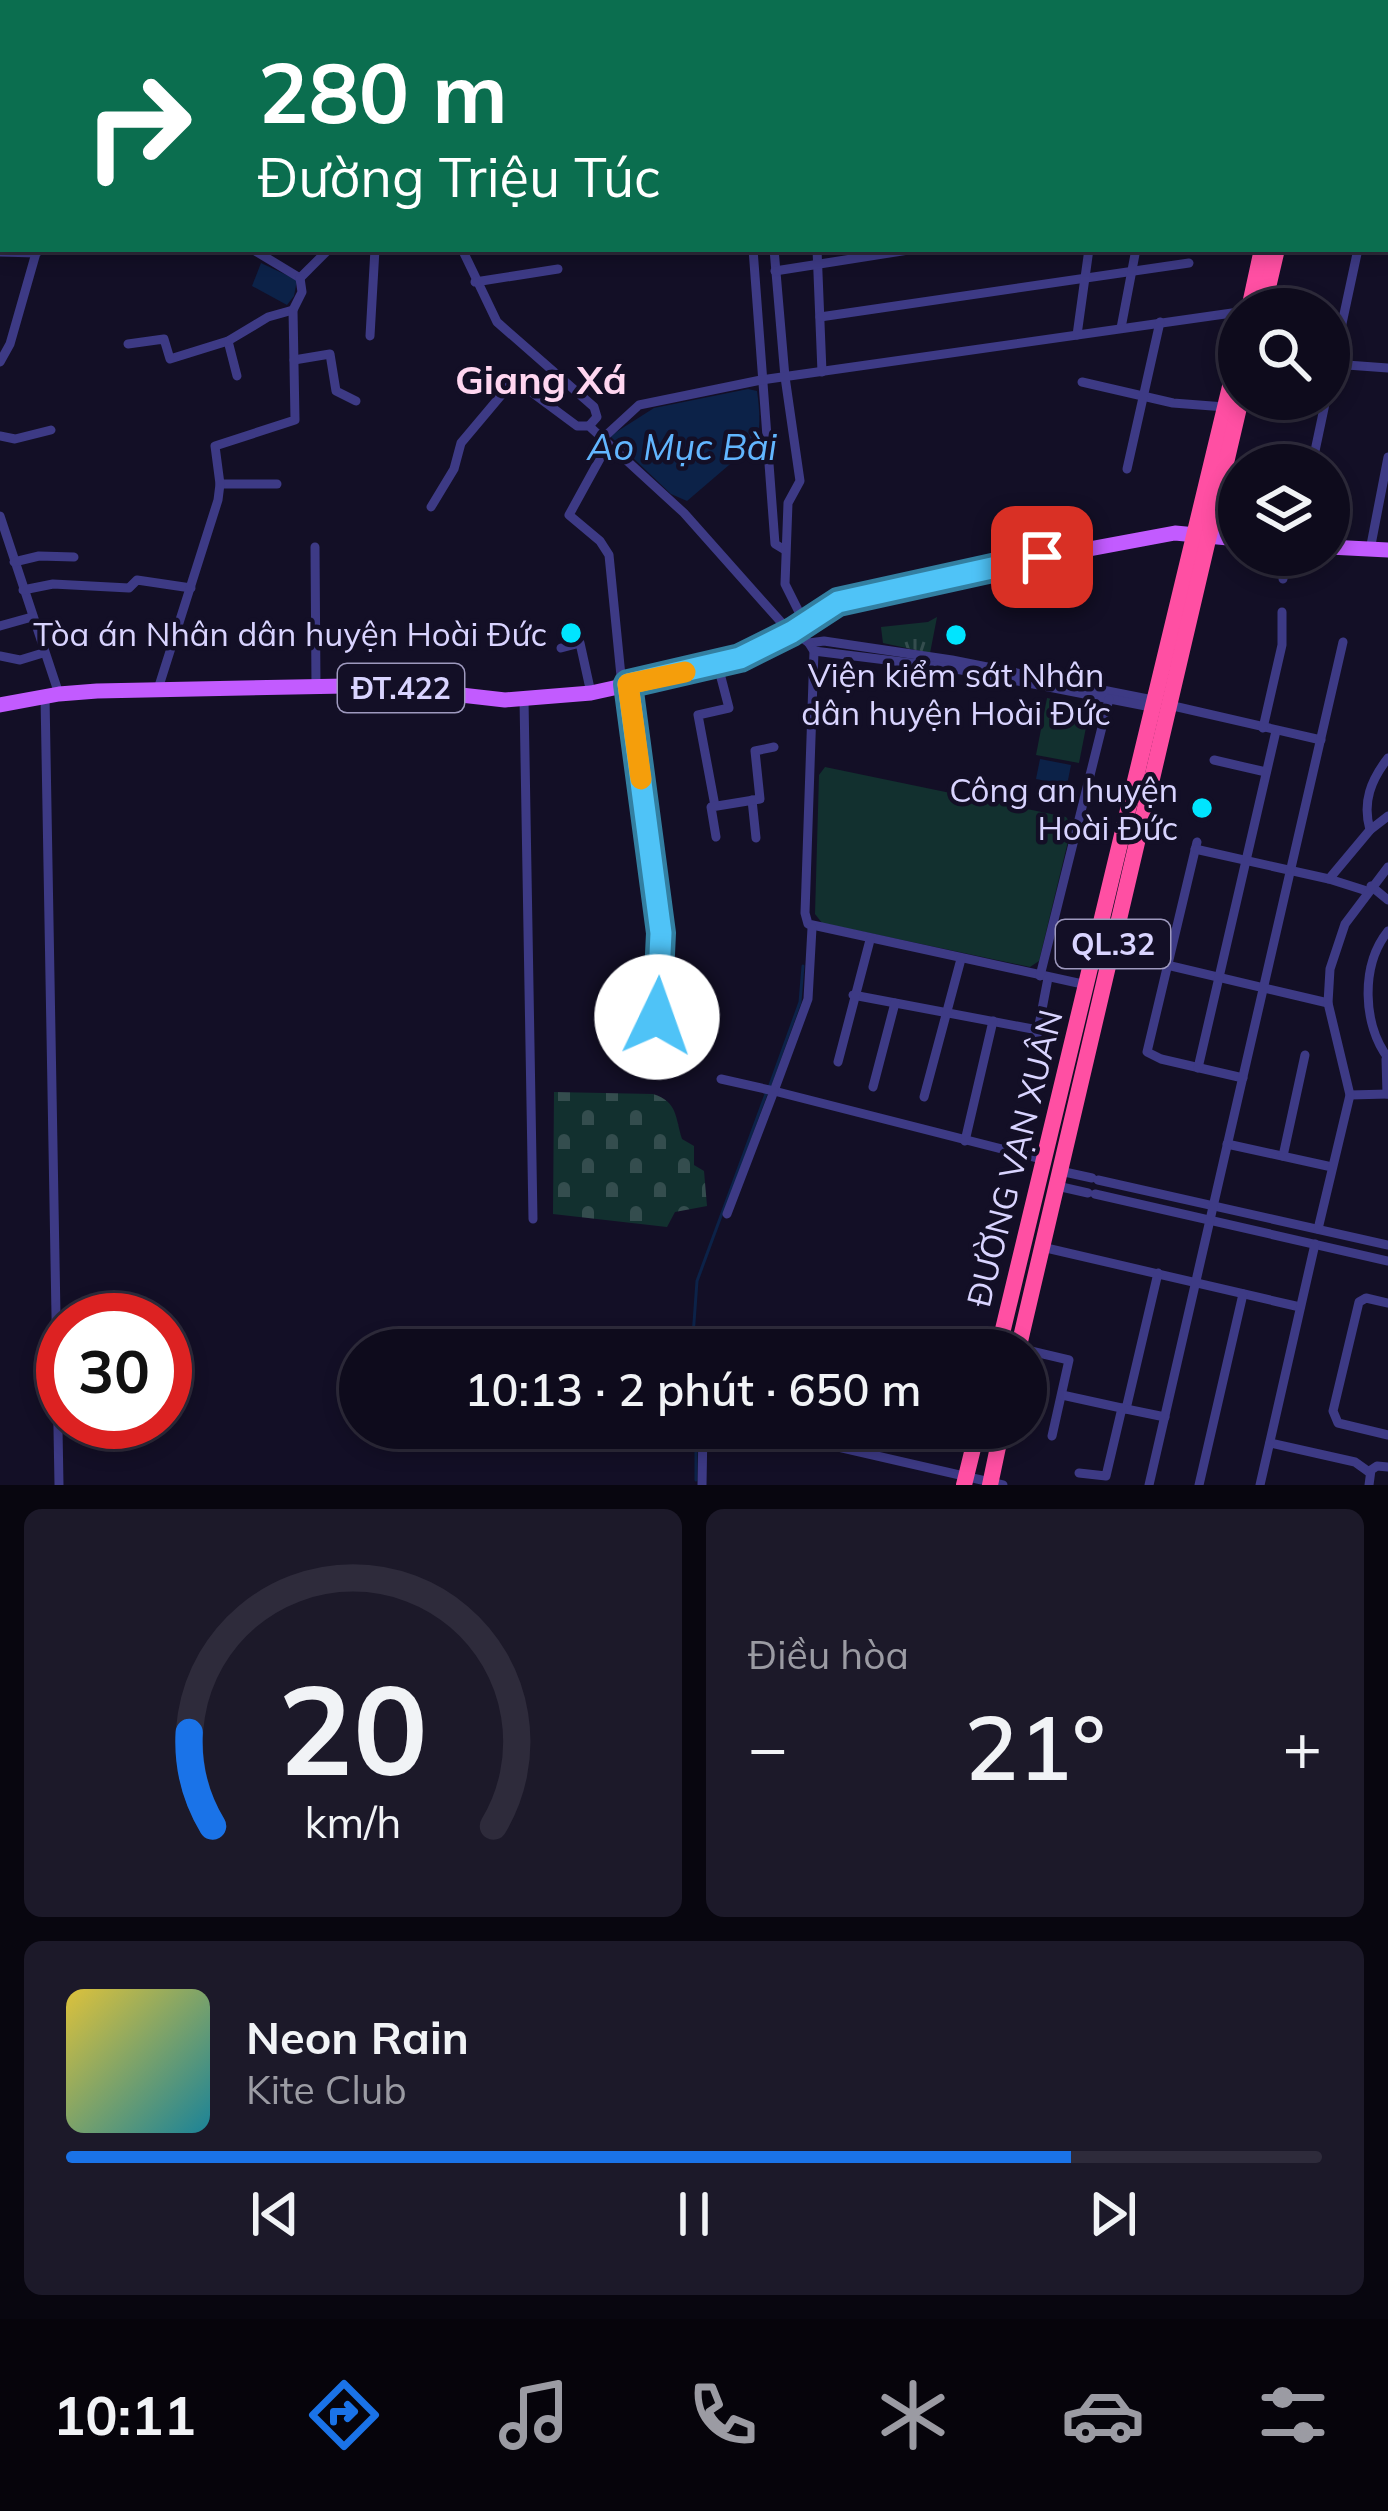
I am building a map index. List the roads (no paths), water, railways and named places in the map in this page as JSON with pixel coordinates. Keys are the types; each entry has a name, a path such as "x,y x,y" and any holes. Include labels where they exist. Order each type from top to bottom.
{"highway":[{"path":"1254,288 1261,252"},
{"path":"1267,288 1276,252"},
{"name":"ĐƯỜNG VẠN XUÂN","path":"1005,1329 1054,1172 1111,952 1158,704 1229,420"},
{"name":"ĐƯỜNG VẠN XUÂN","path":"1200,537 1217,497 1230,420"},
{"name":"ĐƯỜNG VẠN XUÂN","path":"1022,1329 1087,985 1128,844"},
{"path":"965,1482 973,1449"},
{"path":"995,1484 999,1449"}],"main road":[{"name":"ĐT.422","path":"0,705 52,695 158,689 382,686 524,699 591,693 718,665 798,628 838,602 950,575 1168,534 1218,538"},
{"path":"1350,549 1388,550"}],"street":[{"path":"0,362 39,252"},
{"path":"257,252 300,278"},
{"path":"300,278 326,252"},
{"path":"370,336 375,252"},
{"path":"463,252 496,322 594,407 597,417 590,426"},
{"path":"753,252 772,506 776,544 784,550"},
{"path":"774,252 800,481 788,503 784,550 785,584 798,628"},
{"path":"817,252 822,373"},
{"path":"775,271 898,252"},
{"path":"1077,334 1089,252"},
{"path":"1121,328 1135,252"},
{"path":"1350,288 1357,252"},
{"path":"820,317 1189,263"},
{"path":"475,283 558,269"},
{"path":"158,689 220,484 214,446 295,420 293,310 302,292 300,278"},
{"path":"128,344 164,338 170,359 228,341 268,316 293,310"},
{"path":"656,1059 661,933 609,555 569,515 605,441 639,405 761,380 1218,315"},
{"path":"1127,469 1160,322"},
{"path":"228,341 237,376"},
{"path":"294,360 330,354 336,392 356,401"},
{"path":"1350,365 1388,368"},
{"path":"1082,382 1144,397 1218,402"},
{"path":"430,507 454,470 461,443 513,383 535,392 577,426 590,426 684,514 812,647 805,913 812,928 807,1005 727,1214"},
{"path":"0,436 15,439 51,430"},
{"path":"1370,550 1388,457"},
{"path":"220,484 277,484"},
{"path":"772,506 788,503"},
{"path":"0,516 52,695 59,1485"},
{"path":"316,548 316,687"},
{"path":"14,562 74,556"},
{"path":"23,590 53,584 129,588 136,580 191,588"},
{"path":"1263,728 1282,645 1282,612"},
{"path":"0,626 32,617"},
{"path":"1149,1485 1343,642"},
{"path":"561,648 580,643 591,693"},
{"path":"812,647 952,660 1321,740"},
{"path":"812,647 1158,704"},
{"path":"0,656 20,660 43,652"},
{"path":"718,665 729,708"},
{"path":"524,699 533,1219"},
{"path":"1035,1046 1044,977 1109,699"},
{"path":"715,806 698,715 746,705"},
{"path":"1198,1068 1276,731"},
{"path":"716,837 711,807 760,799 755,751 774,747"},
{"path":"1370,830 1369,793 1388,758"},
{"path":"1214,760 1266,772"},
{"path":"752,800 756,838"},
{"path":"1329,879 1388,816"},
{"path":"1243,1078 1147,1052 1196,846 1369,889 1388,901"},
{"path":"1318,1229 1350,1095 1346,1062 1328,1003 1330,969 1338,938 1388,867"},
{"path":"812,928 1087,985"},
{"path":"1350,1095 1388,1094 1387,1059 1370,1011 1368,979 1375,949 1388,931"},
{"path":"838,1062 869,940"},
{"path":"1111,952 1328,1003"},
{"path":"925,1097 961,959"},
{"path":"854,995 1037,1030"},
{"path":"873,1087 895,1003"},
{"path":"964,1141 993,1022"},
{"path":"1282,1156 1305,1055"},
{"path":"721,1079 964,1141 1054,1172 1388,1245"},
{"path":"1227,1144 1332,1167"},
{"path":"1054,1172 1092,1194 1388,1261"},
{"path":"1260,1485 1315,1244"},
{"path":"1040,1246 1300,1307"},
{"path":"1079,1473 1106,1475 1158,1274"},
{"path":"1199,1485 1243,1294"},
{"path":"1388,1303 1366,1298 1359,1302 1333,1411 1338,1423 1388,1432"},
{"path":"1047,1355 1070,1360 1052,1436"},
{"path":"1062,1395 1165,1418"},
{"path":"1270,1443 1355,1462 1370,1472"},
{"path":"701,1485 702,1449"},
{"path":"836,1449 965,1482 995,1484"},
{"path":"1370,1472 1387,1462"},
{"path":"1369,1485 1370,1472"}],"water":[{"path":"261,263 297,280 287,305 252,286"},
{"name":"Ao Mục Bài","path":"757,391 758,398 755,450 687,501 671,494 610,436 654,408"},
{"path":"1040,759 1071,765 1067,785 1036,779"}],"waterway":[{"path":"770,1085 800,1002 803,966"},
{"path":"694,1329 697,1281 766,1094"},
{"path":"696,1449 696,1480"}],"place":[{"name":"Tòa án Nhân dân huyện Hoài Đức","path":"571,633"},
{"name":"Viện kiểm sát Nhân dân huyện Hoài Đức","path":"956,635"},
{"name":"Công an huyện Hoài Đức","path":"1202,808"}],"district":[{"name":"Giang Xá","path":"541,379"}]}
